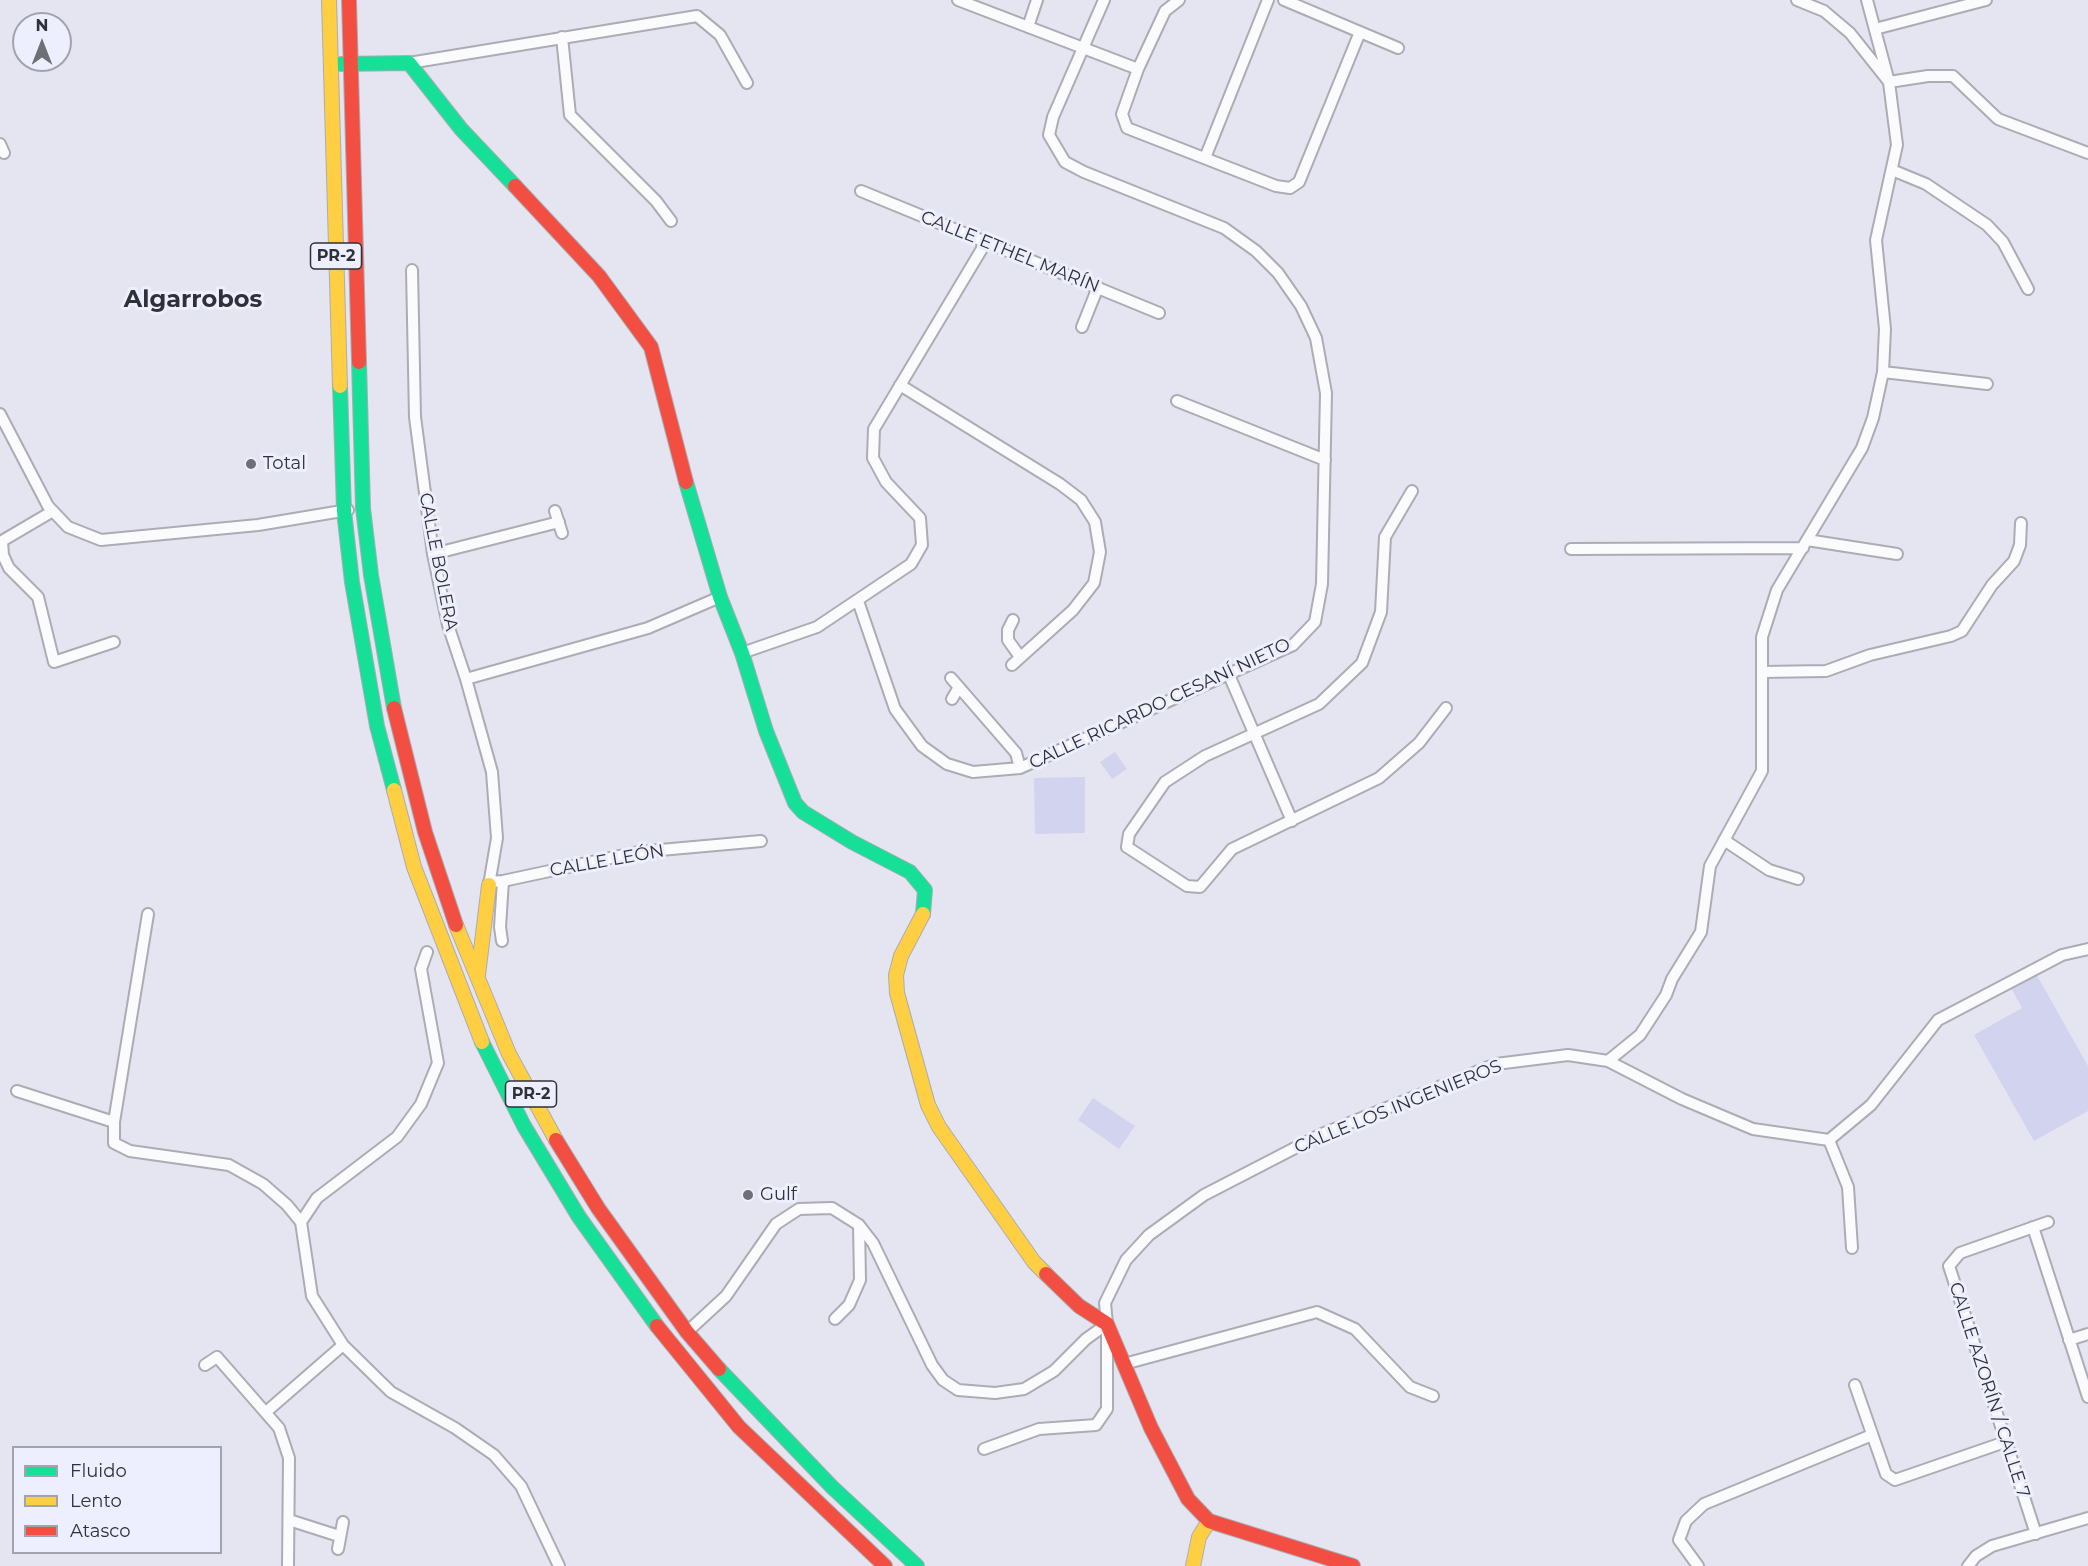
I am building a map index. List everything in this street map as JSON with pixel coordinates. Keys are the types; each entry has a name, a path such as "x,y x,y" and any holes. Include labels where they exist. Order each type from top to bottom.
{"main road":[{"name":"PR-2","path":"329,0 344,511 352,582 376,726 414,867 469,1011 524,1126 579,1217 673,1348 739,1426 885,1566"},
{"name":"PR-2","path":"349,0 363,508 374,596 396,718 425,832 452,912 478,981 510,1053 569,1163 597,1208 687,1332 752,1406 917,1566"},
{"path":"330,64 409,63 461,129 599,276 651,347 670,429 720,597 742,653 766,732 795,803 803,812 852,842 910,872 925,890 924,911 901,956 896,975 897,993 928,1105 939,1127 1034,1262 1079,1306 1107,1324 1151,1428 1188,1499 1209,1521 1353,1566"},
{"path":"414,867 419,902 430,936 427,952 438,957 457,1000 469,1011"},
{"path":"452,912 465,920 474,916 489,884"},
{"path":"478,981 489,884"},
{"path":"1193,1566 1199,1537 1209,1521"}],"street":[{"path":"958,0 1138,69"},
{"path":"1028,27 1037,0"},
{"name":"CALLE RICARDO CESANÍ NIETO","path":"858,601 895,709 922,746 947,764 973,772 1020,768 1293,645 1315,622 1322,584 1326,393 1316,338 1301,306 1278,273 1256,251 1224,228 1084,172 1065,162 1049,135 1053,117 1104,0"},
{"path":"1179,0 1165,10 1138,69 1122,114 1127,128 1276,186 1290,189 1299,183 1360,32"},
{"path":"1205,158 1268,0"},
{"path":"1284,0 1398,48"},
{"path":"1797,0 1824,11 1850,33 1889,82"},
{"path":"1608,1061 1640,1035 1701,933 1710,866 1762,771 1762,637 1777,590 1862,448 1873,418 1883,372 1885,329 1876,240 1897,145 1889,82 1867,0"},
{"path":"1875,29 1986,0"},
{"path":"409,63 697,16 720,35 747,83"},
{"path":"562,37 570,115 656,201 671,221"},
{"path":"1889,82 1928,76 1953,76 1967,86 1998,119 2088,153"},
{"path":"1892,170 1926,184 1986,225 2003,242 2028,289"},
{"name":"CALLE ETHEL MARÍN","path":"861,191 1159,313"},
{"path":"742,653 817,627 911,564 922,545 920,519 886,482 873,458 874,429 986,242"},
{"name":"CALLE BOLERA","path":"411,270 415,417 433,554 448,625 492,772 497,838 489,884"},
{"path":"1082,327 1098,287"},
{"path":"1883,372 1987,384"},
{"path":"900,385 1060,484 1081,500 1095,522 1100,552 1094,583 1073,610 1016,661 1008,640 1008,630 1013,620"},
{"path":"1177,401 1325,460"},
{"path":"0,414 52,511 68,527 101,540 258,525 363,508"},
{"path":"1410,495 1385,537 1381,612 1362,663 1319,704 1205,756 1165,782 1128,834 1127,847 1187,886 1200,887 1232,849 1379,778 1419,743 1446,708"},
{"path":"52,511 2,541 3,555 9,568 38,597 54,662 114,642"},
{"path":"433,554 557,516 562,533"},
{"path":"1762,672 1826,671 1870,655 1951,636 1962,631 1992,585 2014,561 2020,545 2021,523"},
{"path":"1570,549 1805,544 1897,554"},
{"path":"466,679 648,628 720,597"},
{"path":"1229,675 1292,821"},
{"path":"951,678 1016,753 1020,768"},
{"path":"952,699 959,687"},
{"path":"1724,840 1769,870 1798,879"},
{"name":"CALLE LEÓN","path":"489,884 638,852 761,841"},
{"path":"502,941 500,927 503,881"},
{"path":"148,914 114,1122 114,1143 130,1151 229,1165 263,1184 287,1205 301,1222 312,1296 343,1345 391,1392 455,1428 494,1455 521,1486 559,1566"},
{"path":"1852,1248 1848,1187 1829,1140 1871,1105 1938,1020 2062,955 2088,949"},
{"path":"301,1222 317,1198 397,1137 421,1104 438,1064 420,969 427,952"},
{"name":"CALLE LOS INGENIEROS","path":"984,1449 1039,1428 1096,1425 1107,1409 1105,1303 1126,1260 1149,1235 1203,1195 1322,1134 1496,1064 1568,1055 1608,1061 1728,1120 1753,1129 1829,1140"},
{"path":"17,1091 114,1122"},
{"path":"687,1332 726,1296 776,1224 799,1209 832,1208 859,1225 873,1243 932,1365 943,1380 958,1390 994,1393 1024,1389 1054,1371 1086,1340 1107,1324"},
{"name":"CALLE AZORÍN / CALLE 7","path":"2036,1534 1949,1266 1960,1253 2048,1222"},
{"path":"835,1319 849,1305 860,1280 859,1225"},
{"path":"2033,1227 2088,1397"},
{"path":"1124,1364 1317,1312 1355,1329 1410,1387 1433,1396"},
{"path":"2069,1340 2088,1334"},
{"path":"266,1412 343,1345"},
{"path":"206,1365 217,1357 279,1428 289,1458 288,1566"},
{"path":"1855,1385 1886,1474 1895,1480 2005,1442"},
{"path":"1698,1566 1679,1540 1686,1521 1704,1504 1872,1435"},
{"path":"1968,1566 1976,1556 1992,1546 2088,1518"},
{"path":"289,1520 339,1536"},
{"path":"338,1549 343,1522"}],"shaded area":[{"path":"1115,752 1127,769 1112,779 1100,762"},
{"path":"1085,777 1085,833 1035,834 1034,778"},
{"path":"2035,972 2088,1066 2088,1111 2034,1141 1974,1035 2022,1008 2010,986"},
{"path":"1093,1098 1135,1126 1119,1149 1078,1120"}],"traffic: fast":[{"path":"341,64 409,63 461,129 515,186"},
{"path":"359,362 363,508 371,575 394,708"},
{"path":"340,386 344,511 352,582 377,726 394,790"},
{"path":"686,482 720,597 742,653 766,731 795,803 803,812 852,842 910,872 925,890 923,914"},
{"path":"482,1042 524,1126 579,1217 657,1326"},
{"path":"719,1369 832,1487 917,1566"}],"traffic: slow":[{"path":"329,0 340,386"},
{"path":"394,790 414,867 482,1042"},
{"path":"478,975 489,885"},
{"path":"923,914 901,956 896,975 897,993 928,1105 939,1127 1034,1262 1046,1274"},
{"path":"456,925 509,1054 556,1140"},
{"path":"1193,1566 1199,1537 1209,1521"}],"traffic: jam":[{"path":"349,0 359,362"},
{"path":"515,186 599,276 651,347 686,482"},
{"path":"394,708 425,832 456,925"},
{"path":"556,1140 598,1208 687,1332 719,1369"},
{"path":"1046,1274 1079,1306 1107,1324 1151,1428 1188,1499 1209,1521 1353,1566"},
{"path":"657,1326 739,1427 885,1566"}],"place":[{"name":"Total","path":"251,464"},
{"name":"Gulf","path":"748,1195"}],"district":[{"name":"Algarrobos","path":"193,300"}]}
